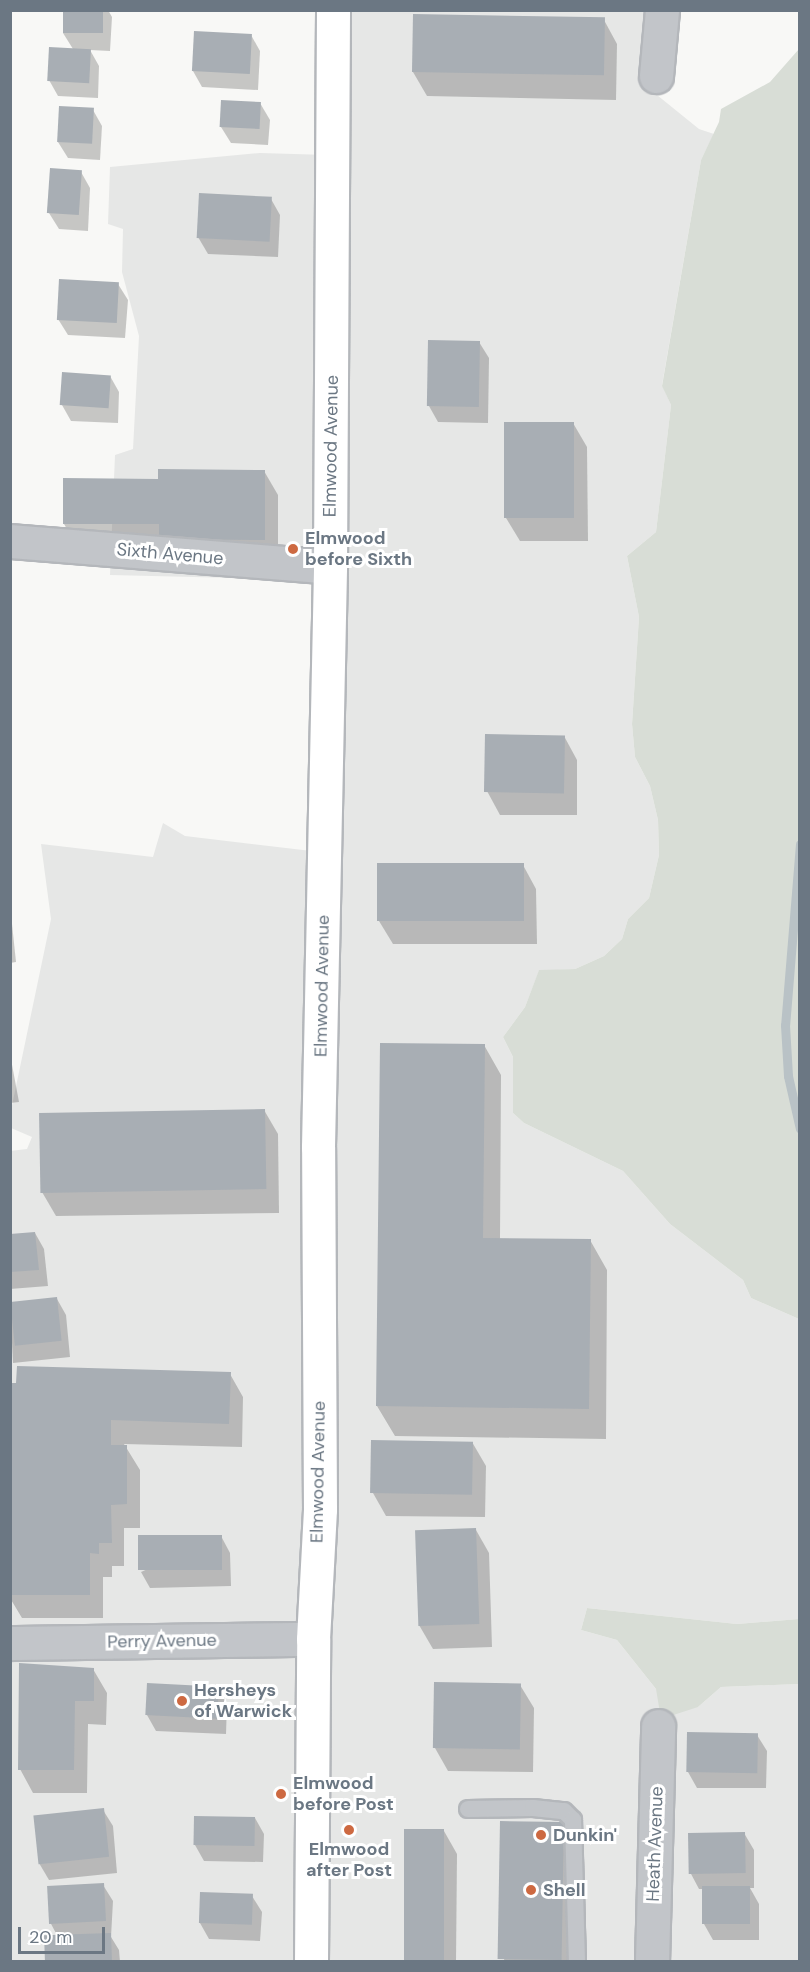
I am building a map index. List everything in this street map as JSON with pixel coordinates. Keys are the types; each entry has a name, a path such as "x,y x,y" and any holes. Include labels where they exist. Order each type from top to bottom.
{"main road":[{"name":"Elmwood Avenue","path":"311,1962 313,1639 320,1509 318,1147 330,567 333,10"}],"street":[{"path":"656,76 662,10"},
{"name":"Sixth Avenue","path":"10,542 330,567"},
{"name":"Perry Avenue","path":"10,1643 313,1639"},
{"name":"Heath Avenue","path":"652,1962 658,1726"}],"lane":[{"path":"468,1809 564,1811 573,1821 577,1962"}],"shaded area":[{"path":"335,11 662,11 657,95 699,129 714,134 701,160 662,385 671,405 656,532 627,556 639,617 632,724 635,757 650,786 658,820 659,855 649,898 628,919 622,939 604,956 575,969 539,971 525,1007 503,1037 513,1057 513,1113 524,1123 623,1171 670,1224 743,1280 751,1298 799,1319 799,1619 737,1624 587,1608 581,1630 617,1640 656,1689 698,1707 721,1687 799,1684 799,1961 11,1962 10,1151 27,1149 32,1137 11,1128 10,1115 51,919 41,844 153,857 163,823 185,836 320,852 325,580 110,575 115,455 133,449 139,336 122,272 123,229 108,224 110,167 260,153 328,155"},
{"path":"799,49 799,1319 751,1298 743,1280 670,1224 623,1171 524,1123 513,1113 513,1057 503,1037 525,1007 539,970 575,969 604,956 622,939 628,919 649,898 659,855 658,820 650,786 635,757 632,724 639,617 627,556 656,532 671,405 662,386 701,160 719,122 721,109 770,82"},
{"path":"587,1608 737,1624 799,1619 799,1684 721,1687 698,1707 661,1719 656,1689 617,1640 581,1630"}],"building":[{"path":"63,10 103,10 103,33 63,33"},
{"path":"413,14 605,17 604,75 412,72"},
{"path":"194,31 252,34 250,74 192,71"},
{"path":"49,47 91,49 89,83 47,81"},
{"path":"221,100 261,102 260,129 220,127"},
{"path":"59,106 94,108 92,144 57,142"},
{"path":"50,168 82,170 79,215 47,213"},
{"path":"199,193 272,197 270,242 197,238"},
{"path":"59,279 119,282 117,323 57,320"},
{"path":"428,340 480,341 479,407 427,406"},
{"path":"62,372 111,375 109,408 60,405"},
{"path":"504,422 574,422 574,518 504,518"},
{"path":"158,469 265,470 265,540 159,539 159,524 63,524 63,478 158,479"},
{"path":"485,734 565,735 564,793 484,792"},
{"path":"377,863 524,863 524,921 377,921"},
{"path":"380,1043 485,1044 483,1238 591,1239 589,1409 376,1406"},
{"path":"265,1109 266,1189 40,1193 39,1113"},
{"path":"35,1232 39,1270 10,1272 10,1234"},
{"path":"57,1297 62,1341 15,1346 10,1302"},
{"path":"17,1366 231,1372 229,1424 111,1420 111,1445 127,1445 127,1504 111,1505 112,1543 99,1543 99,1554 90,1553 90,1595 10,1595 10,1383 16,1383"},
{"path":"371,1440 473,1442 472,1495 370,1493"},
{"path":"476,1528 479,1624 418,1626 415,1530"},
{"path":"138,1535 222,1535 222,1570 138,1570"},
{"path":"19,1663 94,1668 94,1701 75,1701 74,1770 18,1770"},
{"path":"434,1682 521,1684 520,1750 433,1748"},
{"name":"Hersheys of Warwick","path":"147,1683 219,1687 217,1719 145,1715"},
{"path":"687,1732 758,1733 757,1773 686,1772"},
{"path":"104,1808 109,1857 39,1864 33,1815"},
{"path":"194,1816 255,1817 254,1846 193,1845"},
{"name":"Shell","path":"500,1821 564,1822 562,1960 498,1959"},
{"path":"404,1829 444,1829 444,1962 404,1962"},
{"path":"745,1832 746,1873 689,1874 688,1833"},
{"path":"104,1883 106,1921 49,1924 47,1886"},
{"path":"702,1886 750,1886 750,1924 702,1924"},
{"path":"200,1892 253,1894 252,1925 199,1923"},
{"path":"111,1933 112,1962 45,1962 44,1935"}],"waterway":[{"path":"800,844 785,1025 788,1076 800,1129"}],"place":[{"name":"Elmwood before Sixth","path":"293,549"},
{"name":"Hersheys of Warwick","path":"182,1701"},
{"name":"Elmwood before Post","path":"281,1794"},
{"name":"Elmwood after Post","path":"349,1830"},
{"name":"Dunkin'","path":"541,1835"},
{"name":"Shell","path":"531,1890"}]}
